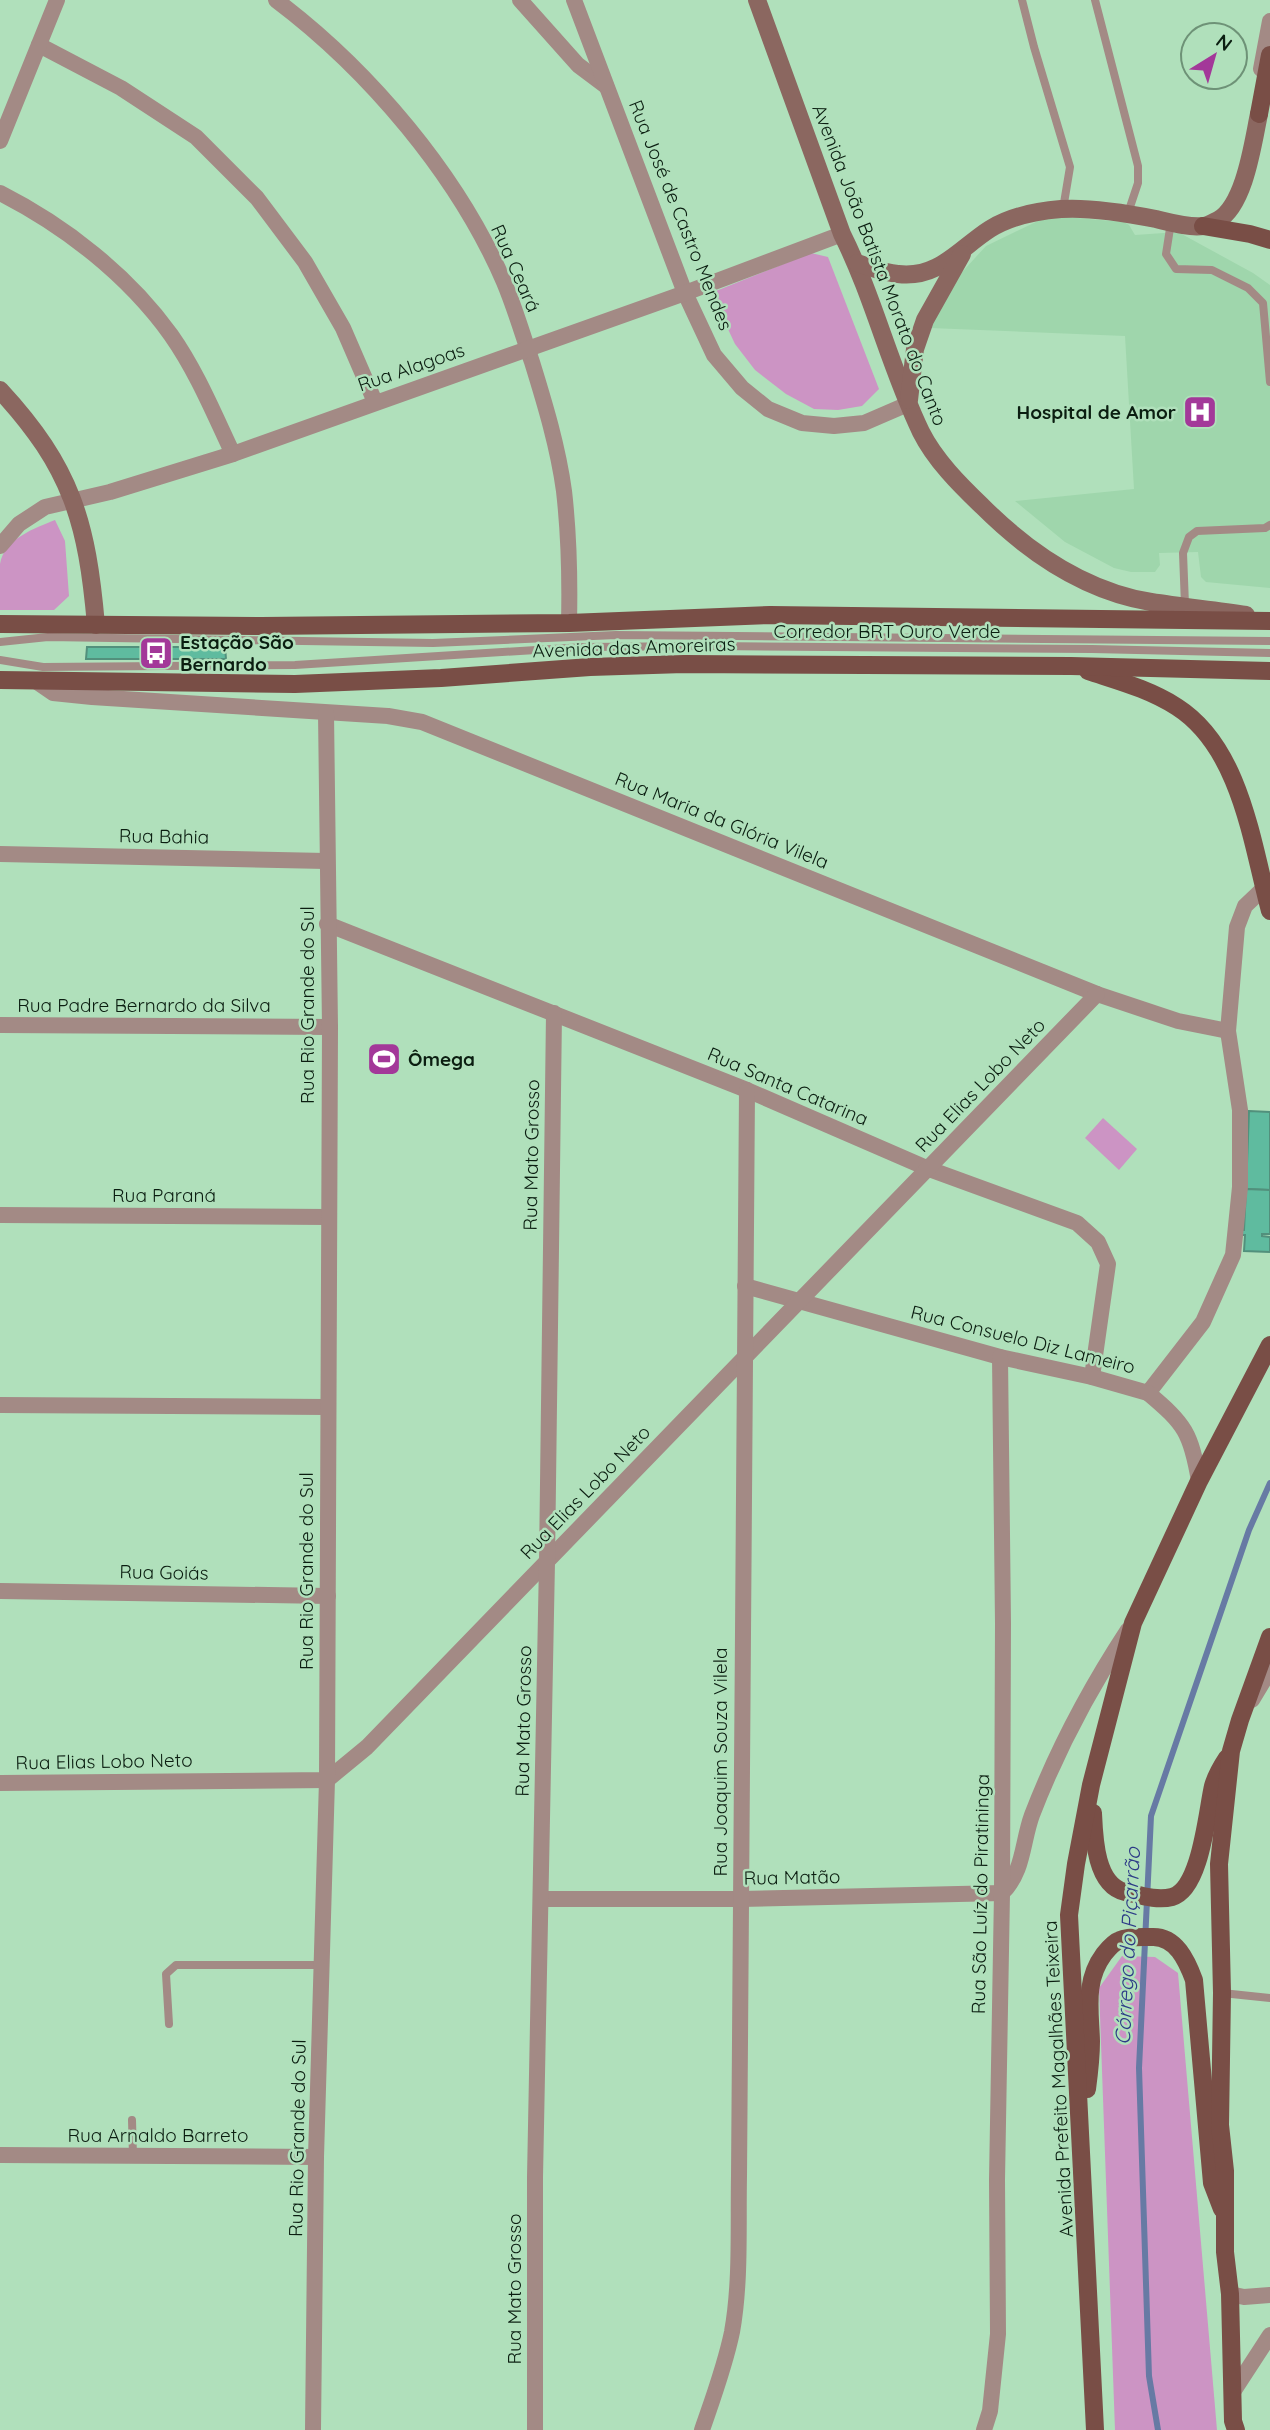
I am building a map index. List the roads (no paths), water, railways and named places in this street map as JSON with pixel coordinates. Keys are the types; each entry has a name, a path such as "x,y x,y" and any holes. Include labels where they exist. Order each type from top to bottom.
{"main road":[{"path":"1259,114 1270,55"},
{"path":"1203,226 1270,240"},
{"name":"Avenida das Amoreiras","path":"0,624 569,623 770,615 1270,620"},
{"name":"Avenida das Amoreiras","path":"0,680 295,684 684,664 1071,666 1270,671"},
{"path":"1071,666 1139,688 1160,698 1178,708 1201,729 1232,776 1248,817 1270,911"},
{"name":"Avenida Prefeito Magalhães Teixeira","path":"1095,2430 1069,1915 1076,1864 1091,1785 1133,1623 1199,1481 1270,1345"},
{"path":"1236,2430 1230,2294 1225,2252 1226,2171 1220,2125 1223,1993 1219,1864 1231,1751 1270,1637"},
{"path":"1091,1785 1095,1852 1107,1878 1120,1891 1162,1899 1175,1897 1183,1892 1190,1882 1214,1785 1231,1751"},
{"path":"1080,2127 1091,2042 1088,2000 1091,1979 1108,1949 1121,1939 1157,1937 1172,1944 1183,1954 1194,1980 1212,2183 1226,2218"}],"street":[{"path":"0,141 57,0"},
{"name":"Rua Ceará","path":"276,0 308,24 407,125 442,170 504,282 528,349 550,425 564,489 570,555 569,623"},
{"path":"520,0 578,65 606,86"},
{"name":"Rua José de Castro Mendes","path":"574,0 685,293 715,355 742,388 768,409 802,423 834,426 864,423 908,404"},
{"name":"Avenida João Batista Morato do Canto","path":"757,0 842,234 857,263 908,404 923,435 943,464 968,493 1023,545 1057,567 1108,590 1150,602 1270,620"},
{"path":"1259,114 1262,67 1270,21"},
{"path":"39,45 121,88 196,137 257,198 305,261 343,328 375,402"},
{"path":"908,404 915,349 925,320 968,244 1018,216 1063,209 1128,214 1203,226 1219,219 1235,201 1259,114 1270,89"},
{"path":"0,192 64,231 102,261 143,301 171,335 193,370 233,454"},
{"name":"Rua Alagoas","path":"0,546 19,524 45,507 110,492 233,454 685,293 842,234"},
{"path":"857,263 898,275 912,274 935,270 963,252"},
{"path":"0,390 53,456 74,500 85,536 96,625"},
{"name":"Rua Maria da Glória Vilela","path":"37,682 53,693 388,716 422,722 1097,994"},
{"name":"Rua Rio Grande do Sul","path":"313,2430 316,2157 327,1780 330,1027 326,712"},
{"name":"Rua Bahia","path":"0,854 326,860"},
{"name":"Rua Consuelo Diz Lameiro","path":"745,1286 1000,1357 1092,1377 1148,1393 1203,1322 1233,1255 1240,1187 1240,1110 1228,1031 1237,927 1245,906 1264,887"},
{"name":"Rua Santa Catarina","path":"327,924 747,1090 929,1169 1077,1223 1098,1242 1108,1264 1092,1377"},
{"path":"1097,994 1178,1021 1228,1031"},
{"name":"Rua Elias Lobo Neto","path":"0,1783 327,1780 367,1746 1097,994"},
{"name":"Rua Mato Grosso","path":"535,2430 535,2177 554,1013"},
{"name":"Rua Padre Bernardo da Silva","path":"0,1025 330,1027"},
{"name":"Rua Joaquim Souza Vilela","path":"702,2430 724,2367 732,2330 737,2283 740,2176 747,1090"},
{"name":"Rua Paraná","path":"0,1216 328,1217"},
{"name":"Rua São Luíz do Piratininga","path":"984,2430 990,2412 998,2334 1003,1623 1000,1357"},
{"path":"1148,1393 1171,1413 1184,1429 1194,1447 1199,1481"},
{"path":"0,1405 327,1407"},
{"name":"Rua Goiás","path":"0,1591 328,1596"},
{"path":"1002,1893 1012,1884 1032,1816 1062,1746 1090,1690 1133,1623"},
{"path":"1240,1720 1270,1670"},
{"name":"Rua Matão","path":"541,1899 740,1899 1002,1893"},
{"name":"Rua Arnaldo Barreto","path":"0,2155 316,2157"},
{"path":"1230,2294 1244,2297 1270,2295"},
{"path":"1233,2392 1270,2335"}],"lane":[{"path":"1022,0 1070,167 1063,209"},
{"path":"1095,0 1138,166 1138,183 1128,214"},
{"path":"1171,222 1166,254 1176,269 1212,270 1248,288 1263,303 1270,382"},
{"path":"1185,606 1183,553 1189,537 1197,531 1265,528 1270,525"},
{"name":"Corredor BRT Ouro Verde","path":"0,642 62,638 433,643 616,635 1270,641"},
{"name":"Corredor BRT Ouro Verde","path":"0,660 43,667 295,665 584,647 711,646 1270,653"},
{"path":"169,2024 166,1974 176,1965 322,1965"},
{"path":"1223,1993 1270,1998"},
{"path":"132,2120 133,2156"}],"waterway":[{"name":"Córrego do Piçarrão","path":"1158,2430 1149,2376 1139,2068 1151,1816 1249,1530 1270,1483"}],"place":[{"name":"Hospital de Amor","path":"1200,412"},
{"name":"Estação São Bernardo","path":"156,653"},
{"name":"Ômega","path":"384,1059"}]}
